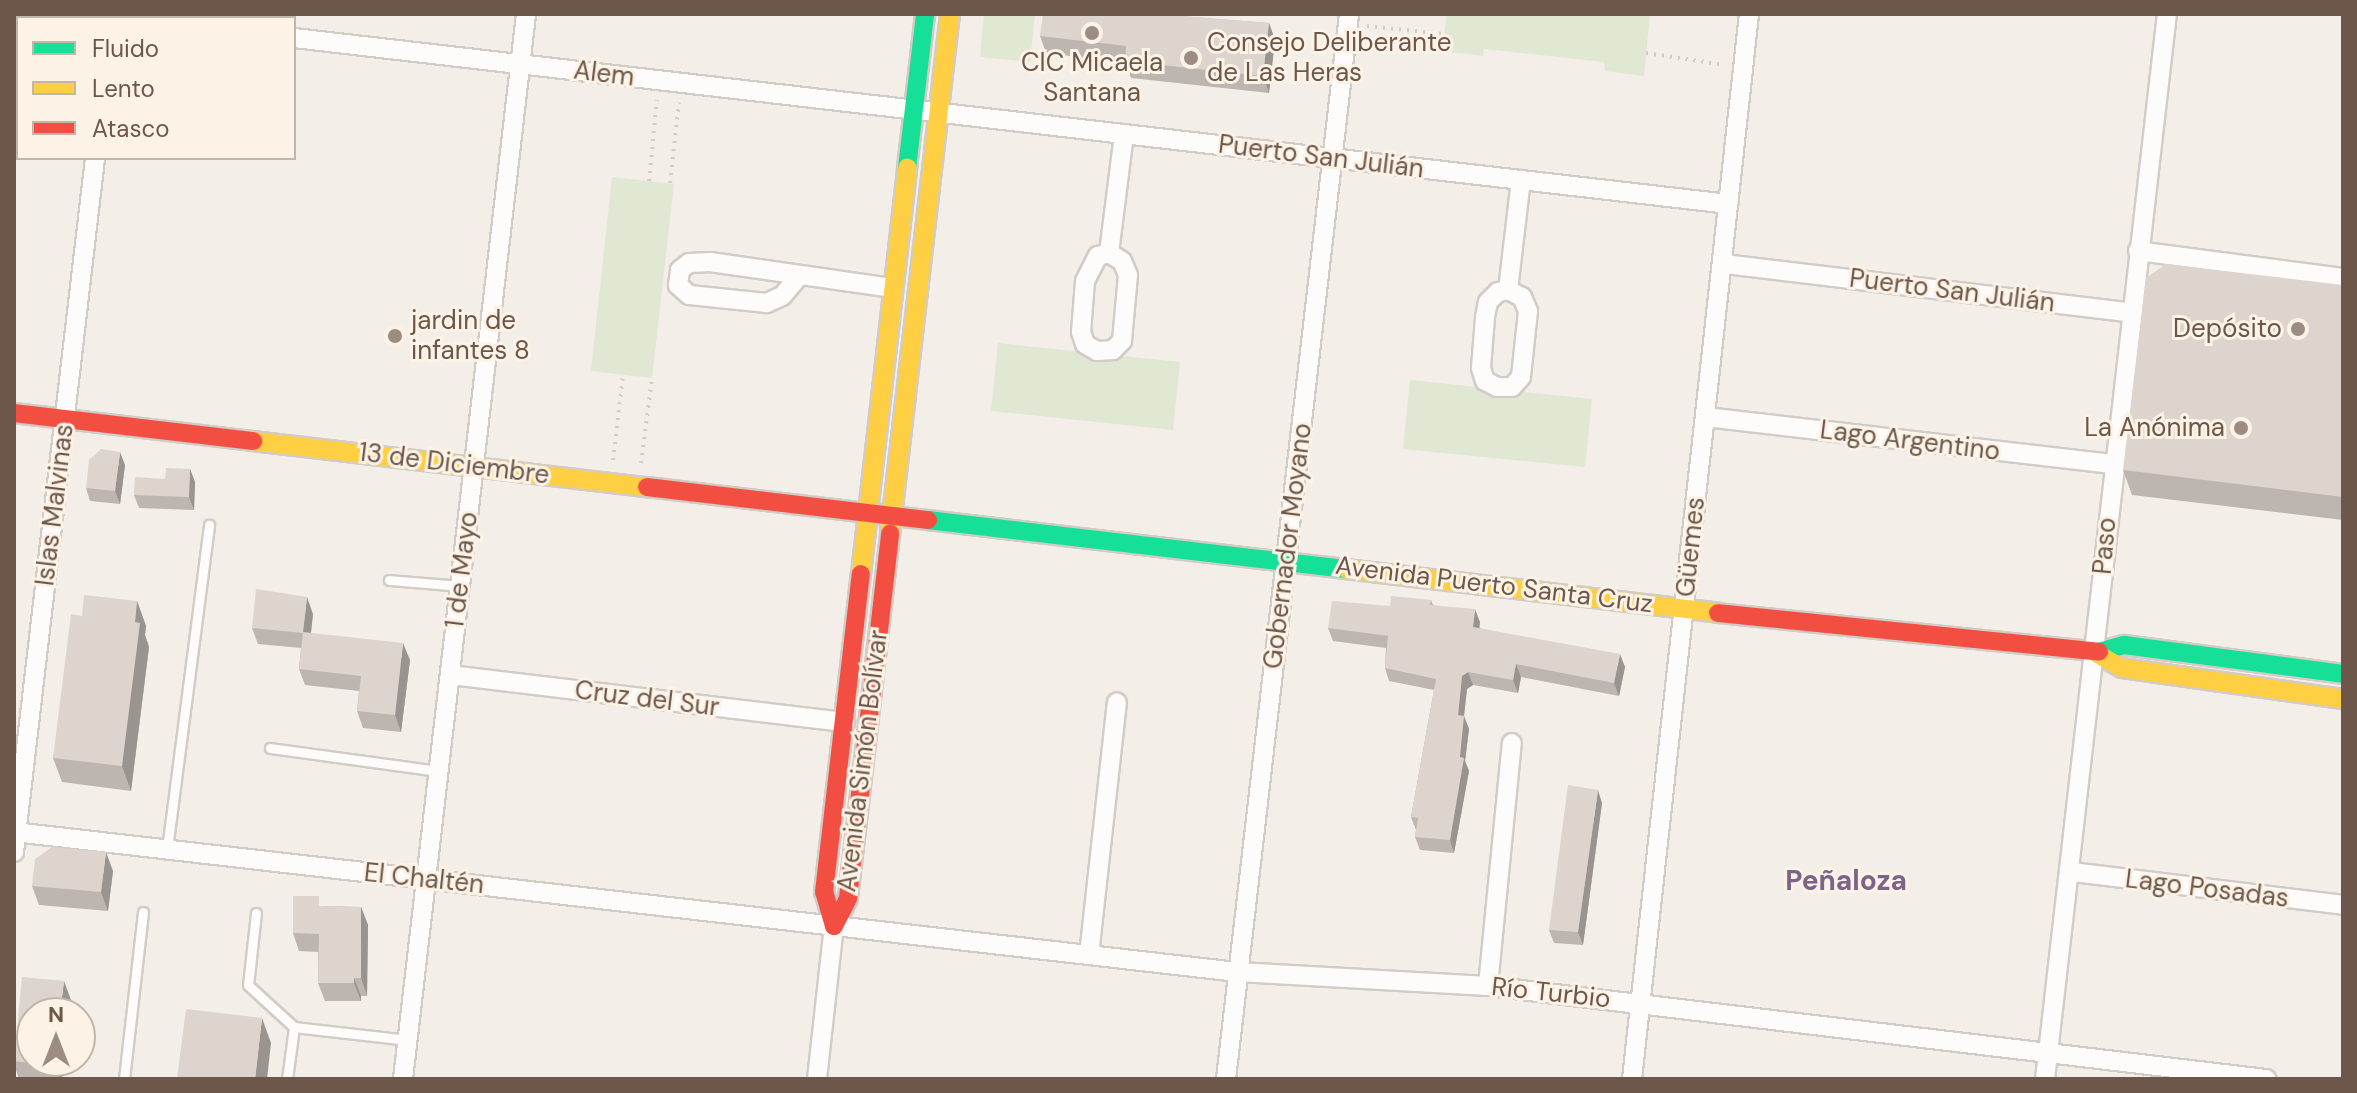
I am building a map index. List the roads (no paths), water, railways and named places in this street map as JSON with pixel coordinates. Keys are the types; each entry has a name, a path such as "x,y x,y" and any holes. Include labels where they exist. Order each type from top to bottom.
{"street":[{"path":"82,14 103,16"},
{"name":"1 de Mayo","path":"403,1079 526,14"},
{"name":"Avenida Simón Bolívar","path":"834,926 824,892 925,14"},
{"name":"Avenida Simón Bolívar","path":"834,926 848,898 950,14"},
{"name":"Güemes","path":"1632,1079 1724,264 1749,14"},
{"name":"Paso","path":"2045,1079 2072,872 2114,464 2167,14"},
{"name":"Gobernador Moyano","path":"1226,1079 1349,19"},
{"name":"Alem","path":"296,38 914,110"},
{"name":"Puerto San Julián","path":"914,110 1728,204"},
{"path":"1109,253 1124,134"},
{"name":"Islas Malvinas","path":"14,852 95,160"},
{"path":"1508,290 1521,180"},
{"path":"2138,251 2343,278"},
{"path":"1109,253 1122,261 1128,275 1122,341 1113,350 1097,351 1085,344 1081,332 1085,281 1098,256 1109,253"},
{"path":"799,276 782,296 767,303 689,295 678,285 680,270 689,263 799,276 893,288"},
{"name":"Puerto San Julián","path":"1724,264 2132,313"},
{"path":"1508,290 1522,297 1528,311 1521,377 1512,387 1497,387 1485,381 1481,368 1485,317 1488,302 1498,292 1508,290"},
{"name":"13 de Diciembre","path":"14,413 894,514"},
{"name":"Lago Argentino","path":"1706,417 2114,464"},
{"name":"Avenida Puerto Santa Cruz","path":"894,514 1684,609 2096,653 2124,645 2343,674"},
{"name":"Avenida Puerto Santa Cruz","path":"2096,653 2122,668 2343,699"},
{"name":"Cruz del Sur","path":"450,675 845,722"},
{"path":"1089,955 1117,703"},
{"path":"1488,986 1512,743"},
{"name":"El Chaltén","path":"15,832 834,926"},
{"name":"Lago Posadas","path":"2072,872 2343,905"},
{"path":"817,1079 834,926"},
{"name":"Río Turbio","path":"834,926 1238,972 1488,986 2266,1079"}],"lane":[{"path":"167,849 209,525"},
{"path":"389,580 460,586"},
{"path":"270,748 439,771"},
{"path":"124,1079 143,912"},
{"path":"256,913 248,985 294,1027 408,1040"},
{"path":"287,1079 294,1027"}],"place":[{"name":"CIC Micaela Santana","path":"1092,33"},
{"name":"Consejo Deliberante de Las Heras","path":"1191,58"},
{"name":"Depósito","path":"2298,329"},
{"name":"jardin de infantes 8","path":"395,336"},
{"name":"La Anónima","path":"2241,428"}],"district":[{"name":"Peñaloza","path":"1846,881"}]}
